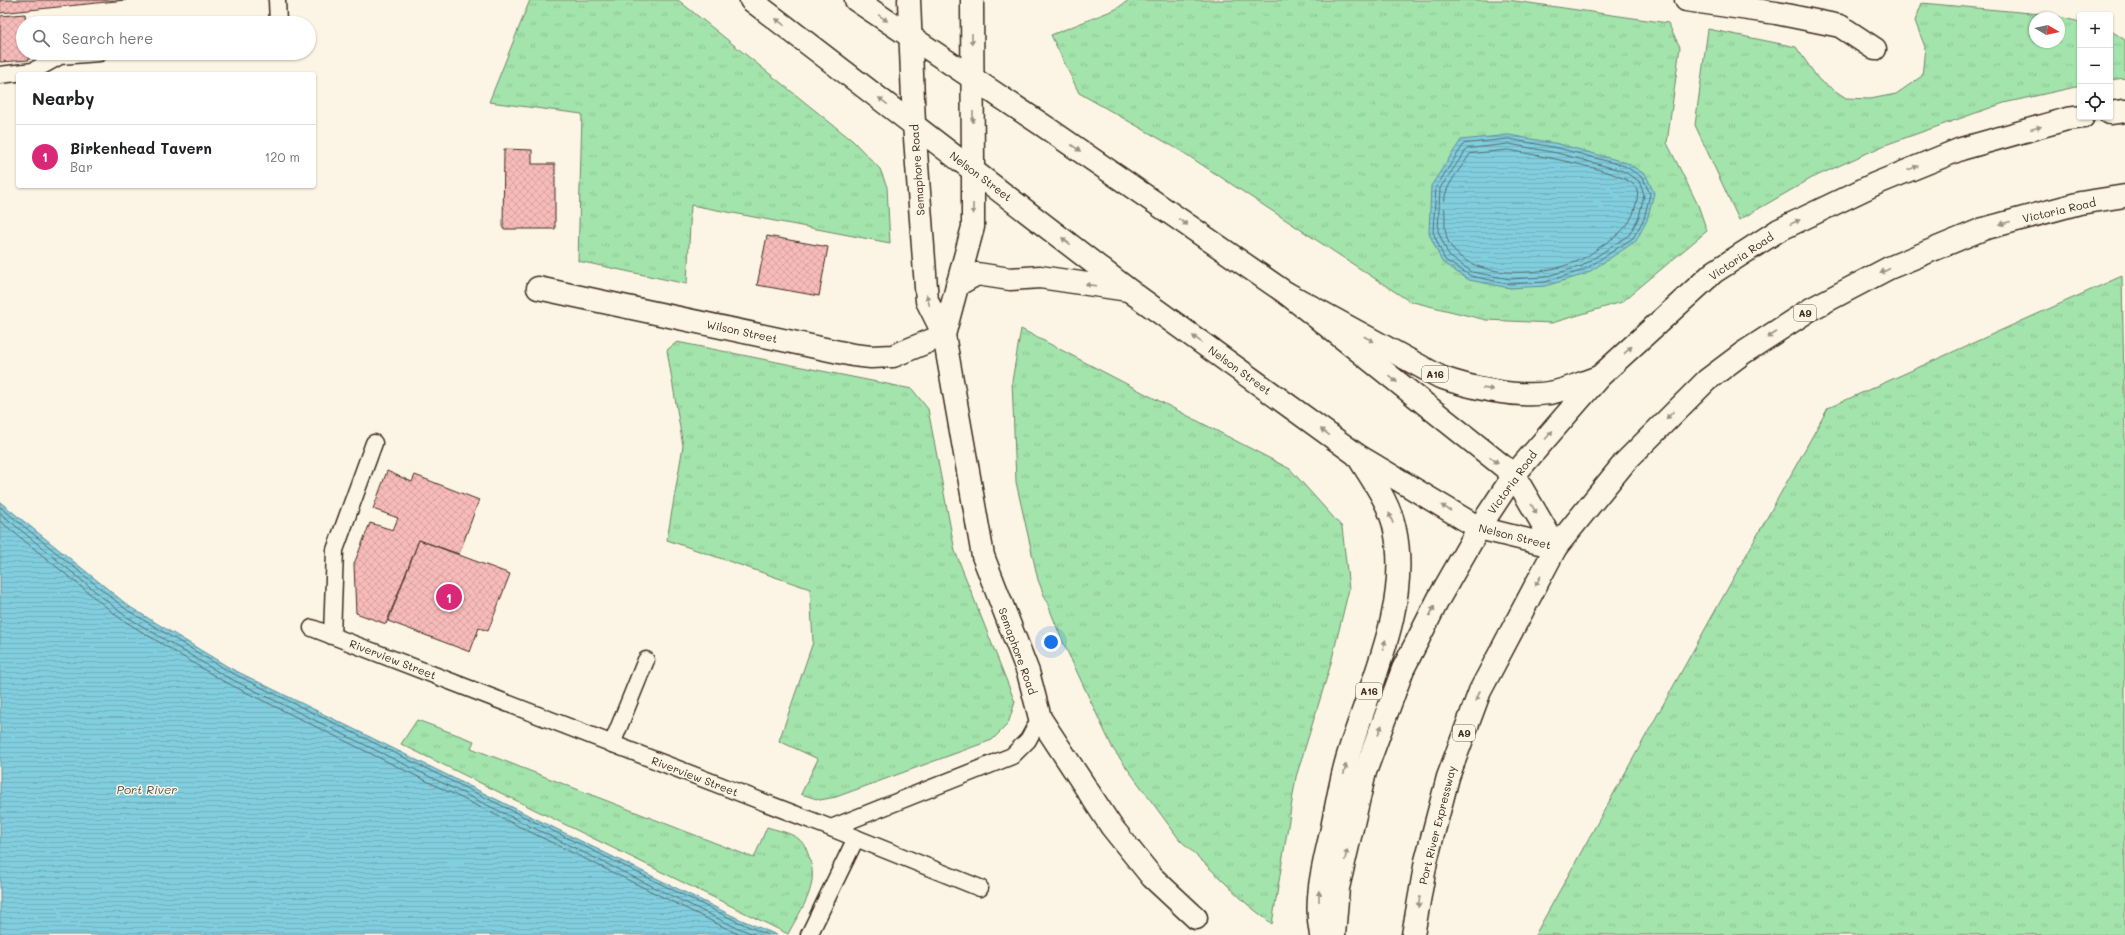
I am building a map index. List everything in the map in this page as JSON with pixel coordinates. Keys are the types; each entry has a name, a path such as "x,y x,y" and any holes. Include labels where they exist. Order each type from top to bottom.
{"main road":[{"name":"Nelson Street","path":"751,0 1130,291 1357,455 1479,528 1556,547"},
{"name":"Nelson Street","path":"856,0 1286,293 1514,475 1556,547"},
{"name":"Semaphore Road","path":"909,0 914,124 927,301 944,335 983,556 1028,672 1040,718 1111,826 1152,877 1196,918"},
{"name":"Semaphore Road","path":"944,335 973,227 972,0"},
{"path":"1686,0 1776,7 1840,26 1875,49"},
{"path":"2113,113 2125,111"},
{"name":"Victoria Road","path":"1334,935 1338,888 1365,772 1403,669 1439,598 1479,528 1514,475 1599,377 1714,272 1779,230 1875,184 1961,149 2067,119 2077,118"},
{"name":"Victoria Road","path":"1556,547 1625,462 1707,380 1743,353 1811,309 1889,268 1983,229 2080,203 2125,196"},
{"path":"957,285 977,274 1010,279 1040,277 1130,291"},
{"name":"Wilson Street","path":"538,288 852,355 870,357 894,356 944,335"},
{"name":"A16","path":"1286,293 1440,377 1457,383 1479,388 1535,394 1550,393 1599,377"},
{"name":"A16","path":"1320,935 1319,885 1347,760 1384,646 1398,592 1399,554 1395,530 1390,514 1379,492 1357,455"},
{"name":"Port River Expressway","path":"1413,935 1426,860 1448,778 1480,691 1556,547"}],"lane":[{"path":"277,0 278,16"},
{"path":"22,72 33,71 53,60"},
{"path":"0,74 16,73"},
{"path":"332,636 335,550 374,443"},
{"name":"Riverview Street","path":"312,628 831,828 980,888"},
{"path":"612,744 646,660"},
{"path":"831,828 1012,756 1028,740 1040,718"},
{"path":"809,935 856,838"}],"green space":[{"path":"530,0 678,0 853,141 880,169 887,187 890,243 691,205 687,284 578,261 582,114 489,102"},
{"path":"1129,0 1508,0 1668,23 1680,47 1667,143 1698,205 1707,231 1622,302 1552,323 1486,320 1409,301 1181,151 1079,93 1051,35 1116,9"},
{"path":"1922,3 2029,13 2029,48 2065,48 2065,18 2077,21 2077,87 2004,103 1885,145 1812,178 1739,220 1695,125 1708,29 1796,47 1819,80 1846,98 1870,99 1896,94 1922,76 1925,47 1915,21"},
{"path":"2113,32 2125,40 2125,78 2113,80"},
{"path":"2122,276 2125,437 2125,935 1535,935 1828,408"},
{"path":"1021,329 1290,469 1342,527 1349,589 1330,667 1296,777 1272,924 1247,904 1179,839 1113,749 1062,640 1038,580 1016,482 1012,381"},
{"path":"677,342 912,389 928,409 955,551 1015,702 1008,724 992,740 836,797 820,800 801,794 818,759 779,741 813,642 810,589 667,540 683,446 667,350"},
{"path":"417,720 474,741 471,748 754,858 767,827 793,835 800,840 805,847 811,865 811,886 804,905 788,934 401,744"}],"water":[{"path":"1509,135 1559,144 1627,163 1646,175 1654,193 1647,220 1636,241 1586,274 1545,286 1510,288 1469,280 1442,262 1429,233 1431,186 1461,140"},
{"name":"Port River","path":"0,502 130,607 230,668 737,918 777,935 0,935"}],"building":[{"path":"0,0 126,0 0,13"},
{"path":"25,14 25,16 16,16 16,60 29,60 0,62 0,16"},
{"path":"504,149 532,150 532,164 555,164 555,229 503,229"},
{"path":"767,236 828,247 819,296 757,285"},
{"path":"387,471 412,482 415,475 479,500 459,554 419,540 386,624 356,613 354,564 370,523 393,530 398,518 373,509"},
{"path":"419,540 510,574 488,631 479,628 470,652 388,621"}],"place":[{"name":"Birkenhead Tavern","path":"449,597"}]}
